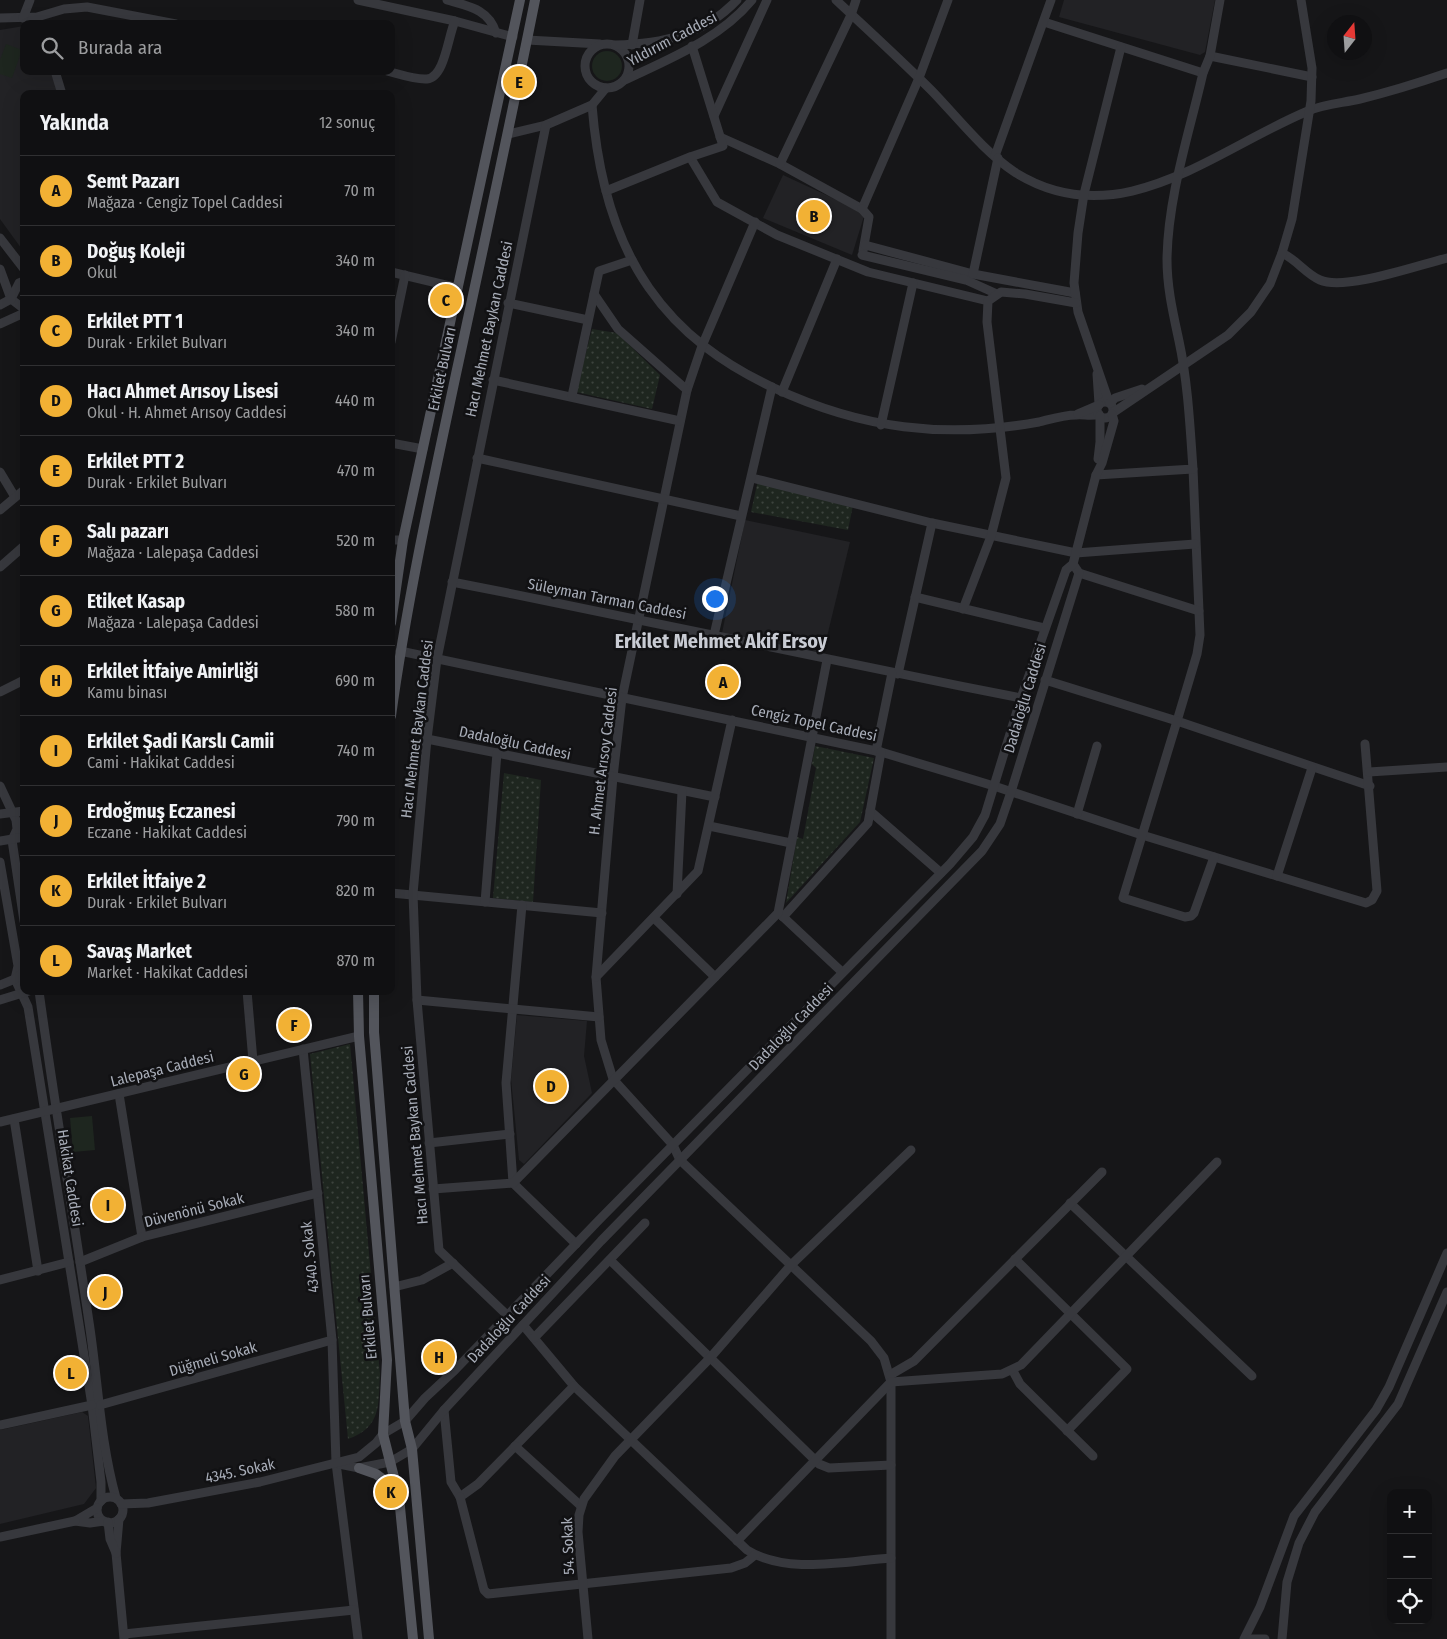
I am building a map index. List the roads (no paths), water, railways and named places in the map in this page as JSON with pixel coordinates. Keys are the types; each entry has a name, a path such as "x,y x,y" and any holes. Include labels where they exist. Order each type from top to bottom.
{"main road":[{"name":"Erkilet Bulvarı","path":"395,595 403,540 520,0"},
{"name":"Erkilet Bulvarı","path":"395,687 420,541 509,134 535,0"},
{"path":"513,37 527,40"},
{"path":"492,131 509,134"},
{"name":"Erkilet Bulvarı","path":"358,995 359,1036 387,1360 383,1434 399,1497 413,1639"},
{"name":"Erkilet Bulvarı","path":"374,995 374,1032 405,1421 412,1448 429,1639"},
{"path":"360,1468 376,1474 396,1489"}],"street":[{"path":"23,18 30,0"},
{"path":"358,0 455,21 513,37"},
{"path":"447,0 483,13 492,23 496,33"},
{"path":"632,45 640,0"},
{"name":"Yıldırım Caddesi","path":"615,45 632,45 670,40 697,31 712,22 737,0"},
{"name":"Yıldırım Caddesi","path":"625,80 692,46 728,24 752,0"},
{"path":"714,116 767,0"},
{"path":"836,0 919,78 996,157 1015,172 1037,184 1061,191 1084,194 1129,192 1178,178 1310,110 1370,96 1447,74"},
{"path":"780,164 851,15 856,0"},
{"path":"862,209 919,78 948,0"},
{"path":"973,274 996,157 1052,0"},
{"path":"1214,857 1191,916 1185,917 1123,898 1197,654 1200,635 1193,469 1188,407 1169,296 1167,260 1171,210 1203,73 1210,56 1220,0"},
{"path":"1121,47 1084,194 1076,253 1076,303 1097,374 1108,395 1102,407 1105,418 1228,334 1251,312 1266,292 1282,253 1296,204 1310,110 1312,77 1301,0"},
{"path":"0,18 38,20 64,9 87,7 155,20"},
{"path":"395,73 424,79 435,76 442,68 446,44 455,21"},
{"path":"1044,22 1203,73"},
{"path":"527,40 603,44 615,45 622,50 628,60 629,69 625,80 618,85 606,88 598,86 591,81 585,67 589,53 595,47 603,44"},
{"path":"606,191 690,157 724,146 692,46"},
{"path":"1210,56 1312,77"},
{"path":"56,75 61,90"},
{"path":"509,134 546,125 592,105 606,88"},
{"path":"592,105 598,159 614,219 632,260 656,298 680,326 702,346 729,365 772,387 837,413 881,425 947,431 998,428 1078,414 1102,407 1120,396 1147,388"},
{"name":"Hacı Mehmet Baykan Caddesi","path":"507,1315 439,1250 417,1000 413,894 427,739 437,659 508,303 546,125"},
{"path":"720,137 780,164 862,209 869,217 865,246 859,268"},
{"path":"690,157 717,202 777,235 859,268 988,301"},
{"name":"H. Ahmet Arısoy Caddesi","path":"680,1160 673,1145 613,1079 601,1040 596,977 612,777 622,698 687,390 702,346 754,222"},
{"path":"0,238 20,264"},
{"path":"865,246 973,274 1075,293"},
{"path":"1282,253 1293,259 1315,278 1338,284 1447,258"},
{"path":"862,255 966,280 997,294 1025,294 1076,303"},
{"path":"782,392 837,259"},
{"path":"572,396 599,271 632,260"},
{"path":"0,269 10,299 20,306"},
{"path":"395,273 458,288"},
{"path":"395,323 405,275"},
{"path":"0,305 10,299 20,282"},
{"path":"881,425 913,283"},
{"path":"594,294 618,329 687,390"},
{"path":"963,609 991,536 1006,478 998,428 987,322 988,301 997,294"},
{"path":"508,303 588,320"},
{"path":"0,324 20,315"},
{"path":"493,380 680,421"},
{"path":"714,635 772,387"},
{"path":"1102,407 1113,413"},
{"name":"Dadaloğlu Caddesi","path":"383,1434 405,1421 842,972 941,873 972,837 985,815 1044,628 1066,570 1073,564 1097,472 1102,407"},
{"name":"Dadaloğlu Caddesi","path":"1097,472 1102,463 1114,421 1113,413"},
{"path":"395,444 423,448"},
{"path":"477,458 741,516"},
{"path":"1097,472 1193,469"},
{"path":"0,472 15,497"},
{"path":"752,478 932,523 1076,553 1195,544"},
{"path":"0,510 20,493"},
{"path":"433,1189 513,1182 714,977 781,915 868,823 878,751 932,523"},
{"path":"395,540 403,540"},
{"path":"0,567 20,550"},
{"path":"1073,564 1079,573 1199,611"},
{"name":"Dadaloğlu Caddesi","path":"390,1462 412,1448 444,1410 523,1325 680,1160 982,851 1000,824 1079,573"},
{"name":"Süleyman Tarman Caddesi","path":"452,582 640,619 827,660 1021,698"},
{"path":"915,597 1044,628"},
{"name":"Cengiz Topel Caddesi","path":"400,651 878,751 1362,903 1372,900 1377,891 1366,744"},
{"path":"781,915 791,843 827,660"},
{"path":"1045,680 1370,786"},
{"path":"0,692 20,682"},
{"path":"596,977 698,871 732,720"},
{"name":"Dadaloğlu Caddesi","path":"427,739 715,797"},
{"path":"1077,814 1096,746"},
{"path":"484,902 497,753"},
{"path":"1368,772 1447,767"},
{"path":"1277,876 1312,768"},
{"path":"0,786 11,813 16,820 17,829 12,840 20,894"},
{"path":"677,894 682,791"},
{"path":"870,811 941,873"},
{"path":"0,814 20,812"},
{"path":"709,826 791,843"},
{"path":"0,841 20,839"},
{"path":"0,862 18,966 15,980"},
{"path":"395,893 602,913"},
{"path":"522,905 506,1082 513,1182 576,1244"},
{"path":"781,915 842,972"},
{"path":"654,918 714,977"},
{"path":"0,985 15,980 20,976"},
{"name":"Hakikat Caddesi","path":"15,980 20,985"},
{"path":"0,1000 20,994"},
{"name":"Hakikat Caddesi","path":"26,995 80,1262 96,1405 102,1482 99,1504"},
{"name":"Hakikat Caddesi","path":"39,995 69,1262 110,1476 118,1501"},
{"path":"247,995 253,1061"},
{"path":"417,1000 599,1017"},
{"name":"Lalepaşa Caddesi","path":"0,1122 359,1036"},
{"name":"4340. Sokak","path":"303,1049 332,1340 336,1463 358,1639"},
{"path":"119,1094 142,1237"},
{"path":"14,1119 38,1271"},
{"path":"430,1143 510,1134"},
{"name":"54. Sokak","path":"588,1639 578,1532 581,1506 587,1492 630,1439 710,1358 792,1266 911,1150"},
{"path":"680,1160 871,1341 884,1358 891,1379 891,1639"},
{"path":"891,1379 996,1375 1013,1371 1025,1362 1217,1162"},
{"path":"737,1541 891,1379 914,1362 1102,1172"},
{"name":"Düvenönü Sokak","path":"80,1262 142,1237 318,1193"},
{"path":"1070,1203 1252,1376"},
{"path":"534,1338 645,1222"},
{"path":"1244,1639 1260,1607 1294,1516 1376,1410 1389,1386 1447,1253"},
{"path":"610,1260 815,1460 829,1468 891,1465"},
{"path":"1015,1260 1127,1369 1068,1431"},
{"path":"0,1280 69,1262"},
{"path":"394,1287 422,1280 453,1263"},
{"path":"1282,1639 1287,1582 1299,1543 1315,1512 1398,1404 1447,1292"},
{"path":"523,1325 574,1386 737,1541 755,1555 773,1562 792,1565 891,1558"},
{"name":"Düğmeli Sokak","path":"0,1424 96,1405 332,1340"},
{"path":"1013,1371 1020,1384 1093,1456"},
{"path":"460,1497 478,1484 574,1386"},
{"path":"444,1410 451,1482 460,1497 484,1590 488,1594 731,1568 745,1563 755,1555"},
{"name":"4345. Sokak","path":"118,1501 148,1503 260,1482 336,1463 358,1457 376,1444 383,1434"},
{"path":"516,1446 581,1506"},
{"name":"4345. Sokak","path":"336,1463 360,1468 390,1462"},
{"path":"0,1537 75,1520 108,1497 118,1501 120,1517 116,1553 124,1637 354,1610"},
{"name":"4345. Sokak","path":"120,1517 148,1503"},
{"path":"99,1504 99,1515 106,1521 110,1540 116,1553"},
{"path":"75,1520 90,1523 120,1517"},
{"path":"1251,1639 1265,1639"}],"place":[{"name":"Erkilet PTT 2","path":"519,82"},
{"name":"Doğuş Koleji","path":"814,216"},
{"name":"Erkilet PTT 1","path":"446,300"},
{"name":"Semt Pazarı","path":"723,682"},
{"name":"Salı pazarı","path":"294,1025"},
{"name":"Etiket Kasap","path":"244,1074"},
{"name":"Hacı Ahmet Arısoy Lisesi","path":"551,1086"},
{"name":"Erkilet Şadi Karslı Camii","path":"108,1205"},
{"name":"Erdoğmuş Eczanesi","path":"105,1292"},
{"name":"Erkilet İtfaiye Amirliği","path":"439,1357"},
{"name":"Savaş Market","path":"71,1373"},
{"name":"Erkilet İtfaiye 2","path":"391,1492"}],"district":[{"name":"Erkilet Mehmet Akif Ersoy","path":"721,641"}]}
